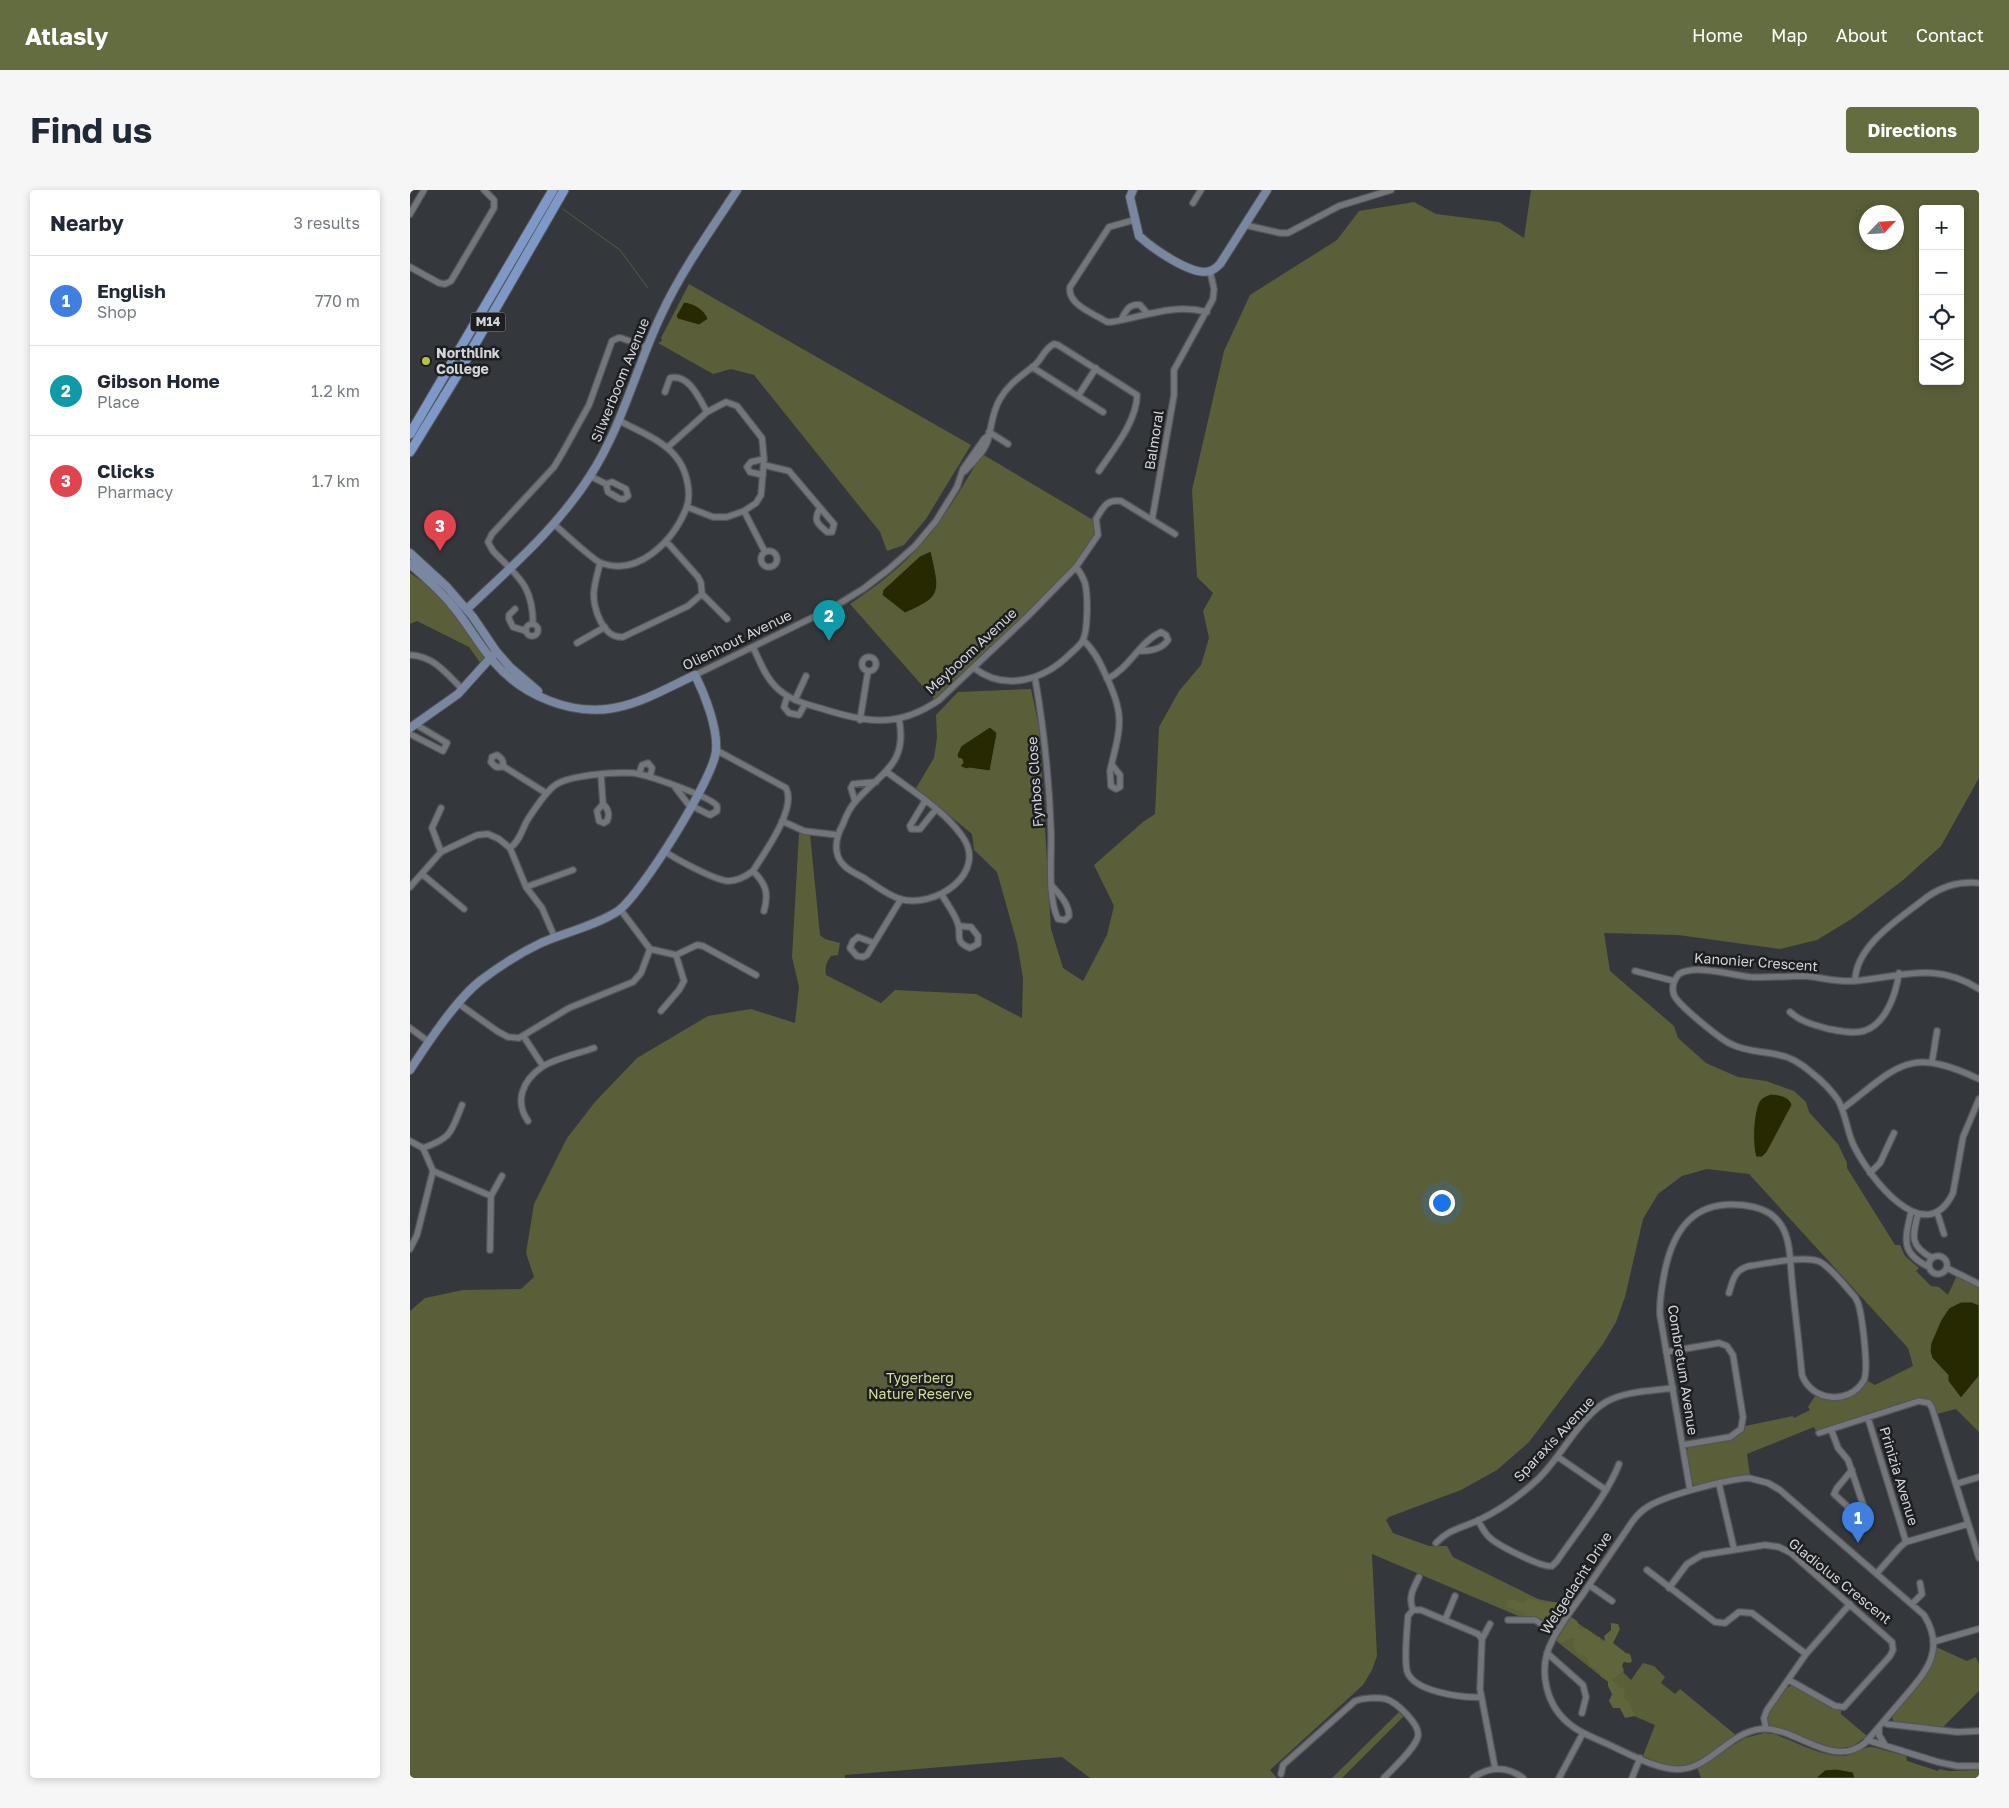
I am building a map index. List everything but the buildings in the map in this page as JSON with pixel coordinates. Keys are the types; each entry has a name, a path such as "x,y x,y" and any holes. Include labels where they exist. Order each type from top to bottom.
{"main road":[{"name":"M14","path":"410,434 553,190"},
{"name":"M14","path":"410,452 564,190"}],"street":[{"path":"410,214 424,190"},
{"path":"410,266 439,283 448,283 453,279 494,208 494,200 484,190"},
{"name":"Silwerboom Avenue","path":"467,610 554,524 590,476 620,421 647,347 672,294 737,190"},
{"path":"1133,190 1130,198 1139,236 1158,250 1188,268 1199,272 1210,271 1220,264 1267,190"},
{"path":"1193,202 1201,190"},
{"path":"1245,225 1288,233 1339,206 1392,190"},
{"path":"1134,220 1109,226 1069,291 1073,300 1107,322 1147,313 1180,309 1206,312 1214,294 1210,271"},
{"path":"1122,320 1128,308 1133,304 1140,305 1147,313"},
{"name":"Balmoral","path":"1152,520 1174,395 1173,375 1176,364 1206,312"},
{"path":"532,624 532,607 529,591 489,546 489,538 506,516 558,460 589,405 612,341 621,338 647,347"},
{"name":"Olienhout Avenue","path":"410,564 438,589 491,658 518,684 556,703 587,710 614,708 642,699 695,675 840,604 888,570 915,546 936,521 963,470 989,434 991,420 1001,397 1010,385 1032,367 1052,345 1058,344 1096,368"},
{"path":"1032,367 1103,412"},
{"path":"1078,396 1096,368 1137,395 1137,402 1126,431 1099,471"},
{"path":"665,392 670,378 676,377 694,389 707,412"},
{"path":"668,447 707,412 726,402 737,406 762,438 764,462 762,495 756,503 744,511 719,518 687,507"},
{"path":"554,524 600,563 617,565 636,562 653,553 666,542 687,507 686,475 679,460 668,447 620,421"},
{"path":"989,434 1008,444"},
{"path":"763,475 750,472 747,467 748,463 764,462 789,471 820,508"},
{"path":"590,476 606,484"},
{"name":"Meyboom Avenue","path":"753,647 769,678 788,697 860,720 899,719 919,712 939,700 1054,591 1076,567 1098,535 1096,519 1106,503 1116,500 1152,520"},
{"path":"744,511 765,552"},
{"path":"1152,520 1176,534"},
{"path":"666,542 698,576 702,594 727,619"},
{"name":"Olienhout Avenue","path":"410,553 458,598 496,651 522,678 556,703"},
{"path":"600,563 594,598 598,615 605,627 614,636 623,637 688,606 702,594"},
{"path":"974,668 992,679 1035,678 1056,666 1083,640 1087,608 1086,588 1083,578 1076,567"},
{"path":"458,598 471,601 482,596"},
{"path":"481,628 474,612 482,596"},
{"path":"451,604 467,610 468,619 477,639"},
{"path":"515,609 508,619 513,627 526,631 531,636 536,634 538,629 532,624"},
{"path":"526,631 527,626 532,624"},
{"path":"577,642 605,627"},
{"path":"1108,679 1119,673 1139,651 1157,634 1161,632 1166,635 1168,640 1162,646 1154,650 1139,651"},
{"path":"1083,640 1097,657 1116,697 1120,719 1112,765"},
{"path":"410,734 443,751 446,743 413,726 463,690 496,651"},
{"path":"410,655 423,657 435,662 463,690"},
{"path":"860,720 868,670"},
{"path":"410,1070 459,1004 485,978 531,948 600,920 620,909 633,897 692,807 715,760 716,750 707,704 695,675"},
{"path":"796,700 806,676"},
{"name":"Fynbos Close","path":"1035,678 1045,737 1051,830 1052,886 1056,916 1060,921 1065,920 1069,916 1068,909 1052,886"},
{"path":"788,697 784,707 789,713 799,715 806,704"},
{"path":"887,772 936,809 962,834 968,849 967,870 942,895 925,899 901,899 844,866 838,856 838,834 855,802 887,772 895,759 901,742 899,719"},
{"path":"664,851 718,879 726,881 739,879 753,871 782,821 789,798 786,788 716,750"},
{"path":"639,774 642,765 648,763 652,768 650,777"},
{"path":"503,766 546,794"},
{"path":"510,848 518,840 528,820 546,794 559,782 602,775 639,774 698,794 716,803 716,811 710,815 692,807 675,787"},
{"path":"602,775 603,804"},
{"path":"855,802 851,788 853,784 876,782"},
{"path":"925,801 910,824 912,829 920,830 936,809"},
{"path":"441,808 432,828 441,852"},
{"path":"782,821 804,831 838,834"},
{"path":"410,887 441,852 483,834 494,836 510,848 526,887 542,908 555,938"},
{"path":"526,887 573,870"},
{"path":"753,871 765,886 767,899 764,911"},
{"path":"422,874 464,909"},
{"path":"1855,981 1858,964 1866,948 1927,897 1955,884 1979,883"},
{"path":"942,895 959,926"},
{"path":"874,942 901,899"},
{"path":"620,909 650,948 676,955 697,945 703,946 756,975"},
{"path":"459,1004 508,1037 524,1037 569,1008 633,982 641,973 650,948"},
{"path":"661,1011 684,982 676,955"},
{"name":"Kanonier Crescent","path":"1674,981 1679,974 1690,969 1751,977 1801,976 1855,981 1915,972 1945,975 1962,980 1979,989"},
{"path":"1634,971 1674,981 1674,993 1679,1002 1722,1038 1741,1048 1780,1055 1795,1061 1822,1082 1835,1096 1842,1109 1853,1145 1870,1173 1891,1196 1911,1212 1918,1214 1937,1212 1945,1206 1954,1193 1963,1137 1979,1099"},
{"path":"1790,1012 1796,1018 1816,1026 1849,1032 1864,1031 1877,1024 1886,1012 1895,991 1899,973"},
{"path":"410,1028 429,1042"},
{"path":"1932,1062 1937,1031"},
{"path":"524,1037 543,1066"},
{"path":"528,1121 520,1106 522,1092 530,1078 543,1066 594,1048"},
{"path":"1842,1109 1896,1068 1916,1062 1932,1062 1960,1070 1979,1079"},
{"path":"423,1148 445,1139 452,1129 462,1105"},
{"path":"1870,1173 1880,1164 1894,1133"},
{"path":"410,1141 423,1148 433,1172 417,1235 410,1249"},
{"path":"433,1172 491,1196"},
{"path":"490,1250 491,1196 502,1176"},
{"name":"Combretum Avenue","path":"1690,1490 1660,1315 1661,1291 1673,1242 1693,1217 1712,1208 1726,1205 1753,1207 1763,1210 1775,1218 1784,1230 1790,1261 1804,1379 1812,1390 1823,1396 1838,1397 1852,1392 1860,1385 1866,1373 1858,1303 1854,1296 1821,1262 1810,1259 1790,1261"},
{"path":"1911,1212 1905,1238 1909,1252 1929,1267 1932,1272 1944,1273 1947,1268 1946,1261 1936,1256 1932,1258 1921,1251 1914,1242 1918,1214"},
{"path":"1937,1212 1944,1234"},
{"path":"1929,1267 1932,1258"},
{"path":"1729,1293 1734,1276 1741,1269 1749,1266 1790,1261"},
{"path":"1947,1268 1979,1284"},
{"path":"1666,1352 1719,1343 1727,1346 1733,1355 1743,1417 1740,1429 1730,1436 1682,1445"},
{"name":"Sparaxis Avenue","path":"1436,1542 1445,1533 1478,1520 1512,1500 1538,1479 1558,1457 1588,1418 1603,1404 1624,1395 1673,1388"},
{"path":"1819,1433 1919,1401 1929,1403 1979,1558"},
{"name":"Prinizia Avenue","path":"1868,1418 1906,1542"},
{"path":"1832,1429 1838,1448 1848,1460 1852,1470 1865,1510 1862,1518 1834,1494 1836,1488 1852,1470"},
{"path":"1558,1457 1606,1490"},
{"path":"1478,1520 1487,1535 1495,1542 1543,1566 1550,1566 1557,1562 1606,1490 1619,1464"},
{"path":"1956,1484 1979,1477"},
{"name":"Welgedacht Drive","path":"1749,1478 1772,1485 1912,1604 1927,1621 1933,1642 1932,1659 1924,1675 1867,1740 1854,1749 1837,1752 1766,1729 1747,1733 1699,1764 1684,1769 1664,1768 1583,1733 1571,1726 1561,1716 1550,1698 1545,1679 1547,1653 1556,1633 1638,1514 1653,1504 1690,1490 1749,1478"},
{"path":"1719,1484 1734,1549"},
{"path":"1876,1573 1906,1542 1968,1524"},
{"name":"Gladiolus Crescent","path":"1670,1588 1687,1564 1706,1553 1768,1545 1783,1548 1890,1639 1893,1648 1890,1656 1844,1707 1835,1706 1789,1680"},
{"path":"1646,1570 1717,1623 1724,1624 1739,1612 1752,1613 1806,1654"},
{"path":"1413,1610 1410,1601 1411,1592 1419,1577"},
{"path":"1912,1604 1922,1594 1920,1583"},
{"path":"1589,1585 1612,1601"},
{"path":"1445,1620 1455,1596"},
{"path":"1766,1729 1764,1718 1767,1710 1806,1654 1850,1604"},
{"path":"1413,1610 1420,1610 1445,1620 1478,1634 1482,1639"},
{"path":"1413,1610 1408,1616 1407,1668 1410,1676 1432,1691 1481,1697"},
{"path":"1508,1620 1535,1620 1556,1633"},
{"path":"1490,1624 1482,1639 1481,1697 1495,1768"},
{"path":"1933,1642 1978,1629"},
{"path":"1547,1653 1583,1685 1586,1697 1582,1713"},
{"path":"1281,1774 1283,1765 1355,1701 1360,1699 1384,1699 1410,1718 1418,1730 1416,1743 1384,1778"},
{"path":"1884,1722 1887,1724 1956,1732 1979,1732"},
{"path":"1879,1727 1879,1735 1884,1745"},
{"path":"1560,1778 1583,1733"},
{"path":"1867,1740 1947,1764 1979,1766"},
{"path":"1632,1778 1640,1758"},
{"path":"1473,1778 1484,1771 1495,1768 1510,1771 1523,1778"}],"green space":[{"name":"Tygerberg Nature Reserve","path":"1531,190 1979,190 1979,778 1941,846 1902,881 1853,918 1817,940 1780,949 1678,935 1604,933 1610,971 1674,1026 1678,1038 1706,1063 1738,1077 1766,1081 1794,1091 1806,1102 1809,1112 1838,1144 1847,1163 1847,1168 1895,1245 1900,1245 1905,1256 1919,1268 1916,1271 1931,1286 1939,1287 1948,1295 1957,1275 1979,1287 1979,1432 1956,1409 1937,1414 1931,1402 1919,1399 1816,1431 1814,1427 1747,1454 1750,1476 1697,1486 1692,1484 1686,1451 1690,1446 1734,1437 1740,1434 1745,1426 1793,1416 1794,1418 1810,1410 1808,1407 1815,1396 1823,1399 1836,1398 1848,1393 1866,1380 1875,1385 1913,1366 1908,1348 1749,1174 1707,1169 1682,1176 1658,1194 1643,1219 1625,1297 1616,1322 1603,1344 1529,1442 1497,1470 1461,1490 1389,1517 1386,1520 1393,1533 1429,1546 1447,1546 1453,1557 1538,1599 1564,1604 1570,1608 1554,1631 1372,1554 1377,1656 1372,1670 1363,1685 1270,1770 1277,1778 1090,1778 1062,1757 845,1775 845,1778 410,1778 410,1311 425,1298 463,1290 521,1289 534,1277 526,1253 534,1204 567,1138 595,1102 637,1058 708,1016 751,1009 795,1023 799,987 792,957 799,833 810,834 820,935 825,939 840,943 838,955 831,956 827,963 826,975 881,1003 895,990 976,994 1022,1018 1023,978 1017,943 997,872 974,850 972,834 916,788 934,758 937,738 936,715 958,692 1031,689 1039,727 1051,929 1063,968 1083,981 1107,935 1114,906 1094,865 1143,822 1155,814 1159,727 1179,691 1201,665 1209,638 1203,611 1213,593 1197,577 1192,490 1224,351 1250,295 1337,240 1359,211 1414,202 1436,214 1499,222 1524,238"},
{"path":"689,284 971,445 926,519 904,545 887,551 880,532 754,375 731,369 713,374 658,343 662,341 661,338"},
{"path":"982,454 1100,524 1085,552 1053,590 935,700 850,604 893,572 926,539 952,504"},
{"path":"410,573 426,584 459,617 485,655 481,664 469,647 417,621 410,624"},
{"path":"1570,1618 1605,1641 1600,1649 1631,1680 1643,1663 1654,1666 1665,1677 1661,1683 1675,1694 1680,1689 1737,1736 1707,1756 1682,1766 1665,1765 1643,1756 1655,1725 1620,1710 1622,1706 1607,1681 1555,1640"},
{"path":"1936,1647 1967,1661 1976,1657 1979,1664 1979,1691 1942,1728 1894,1722 1893,1714 1914,1692 1926,1675 1931,1666"},
{"path":"1793,1685 1841,1710 1841,1714 1867,1736 1853,1746 1837,1749 1769,1726 1767,1717 1772,1706 1782,1693"},
{"path":"1399,1712 1404,1716 1342,1778 1332,1778"},
{"path":"1764,1733 1774,1734 1835,1756 1843,1756 1873,1747 1906,1756 1907,1761 1938,1771 1939,1769 1949,1771 1979,1770 1979,1778 1701,1778 1697,1767 1745,1738"}],"shaded area":[{"path":"684,302 699,308 708,319 699,325 678,319 676,316"},
{"path":"931,551 936,575 936,590 927,602 905,613 882,595 883,590 920,556"},
{"path":"990,727 997,733 990,771 966,769 960,766 963,763 962,759 958,758 957,755 961,746"},
{"path":"1771,1094 1786,1098 1792,1105 1767,1152 1762,1157 1756,1157 1754,1145 1755,1114 1761,1099"},
{"path":"1961,1302 1972,1302 1979,1305 1979,1376 1961,1398 1948,1381 1948,1375 1932,1358 1930,1351 1931,1343 1941,1320 1949,1308"},
{"path":"1527,1598 1558,1604 1559,1616 1562,1617 1555,1631 1527,1618 1524,1613 1507,1607 1507,1600 1509,1599 1514,1599 1523,1604"},
{"path":"1571,1617 1577,1621 1581,1629 1587,1629 1597,1637 1600,1637 1601,1642 1605,1641 1604,1636 1611,1630 1611,1623 1618,1624 1620,1629 1613,1643 1630,1654 1632,1661 1630,1663 1624,1662 1622,1665 1624,1671 1611,1680 1618,1687 1625,1689 1624,1698 1630,1703 1635,1716 1625,1718 1620,1708 1613,1708 1609,1701 1612,1694 1608,1681 1589,1665 1587,1657 1579,1655 1573,1647 1574,1638 1568,1639 1563,1643 1557,1640 1556,1638"},
{"path":"1836,1769 1853,1772 1855,1778 1816,1778 1825,1770"}],"waterway":[{"path":"563,209 620,250 648,288"},
{"path":"708,319 734,341 763,356 773,366 819,442 840,459 879,511"},
{"path":"905,613 904,626 907,636 920,652 937,665 952,682"},
{"path":"1798,1131 1840,1185 1846,1197 1851,1222 1854,1263 1864,1274 1907,1305 1913,1319 1934,1336"},
{"path":"1681,1721 1699,1739 1706,1752"},
{"path":"1717,1759 1732,1778"},
{"path":"1803,1778 1809,1776 1812,1778"}],"place":[{"name":"Northlink College","path":"426,361"},
{"name":"Clicks","path":"440,551"},
{"name":"Gibson Home","path":"829,641"},
{"name":"English","path":"1858,1543"}]}
